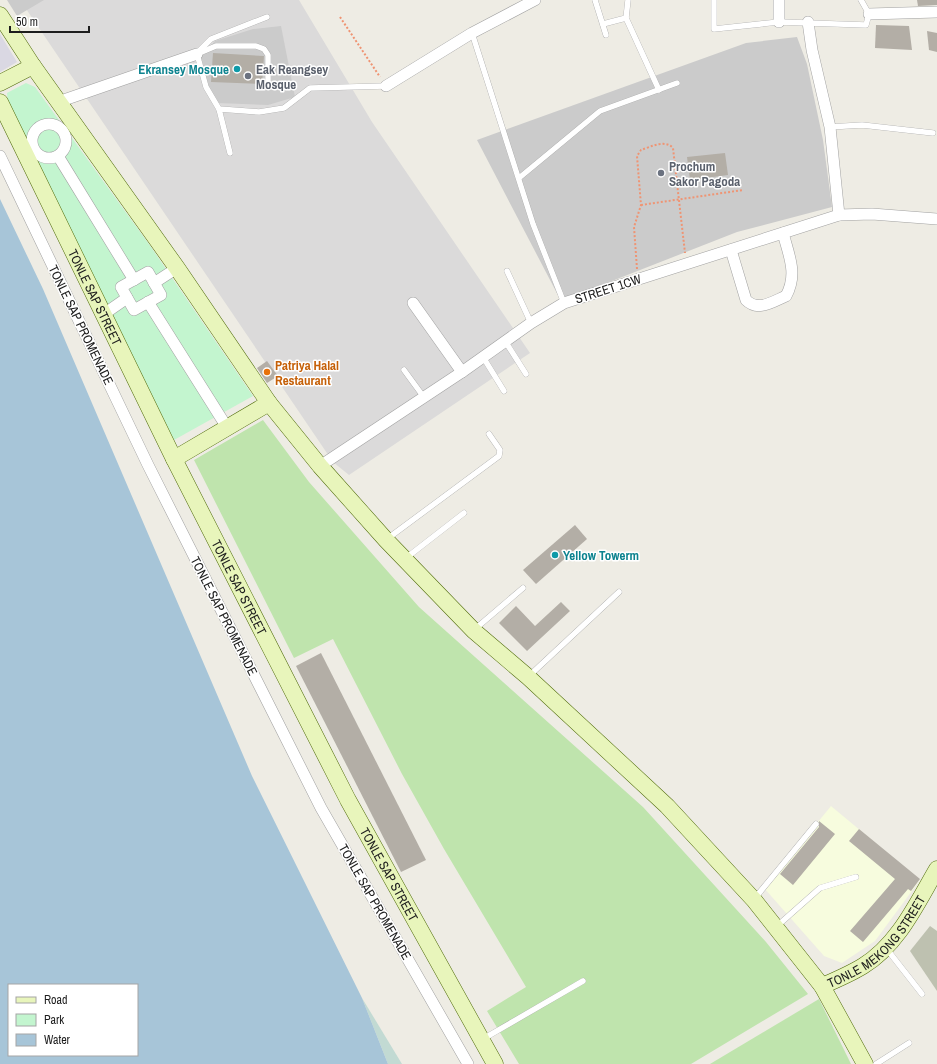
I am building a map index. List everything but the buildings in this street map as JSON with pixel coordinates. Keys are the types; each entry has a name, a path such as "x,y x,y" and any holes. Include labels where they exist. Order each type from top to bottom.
{"street":[{"path":"386,86 472,33 535,0"},
{"path":"779,0 779,22"},
{"path":"869,14 937,12"},
{"path":"0,15 58,102 69,128 177,268 269,404 320,466 386,540 474,631 528,677 667,806 754,900 822,986 865,1064"},
{"path":"808,22 812,50 830,127 838,215"},
{"path":"58,102 197,54"},
{"path":"0,82 33,66"},
{"name":"TONLE SAP STREET","path":"0,102 30,151 104,314 174,459 348,800 495,1064"},
{"path":"55,125 69,128 66,146 58,156 47,157 30,151 34,134 41,126 55,125"},
{"name":"TONLE SAP PROMENADE","path":"0,156 148,465 321,808 468,1064"},
{"path":"58,156 134,280"},
{"name":"STREET 1CW","path":"320,466 423,396 462,372 504,341 564,303 838,215 872,214 937,219"},
{"path":"731,250 746,300 751,305 759,307 786,296 791,287 793,278 792,268 783,233"},
{"path":"154,283 177,268"},
{"path":"148,272 161,295 134,310 121,287 134,280 148,272"},
{"path":"104,314 127,298"},
{"path":"148,302 228,429"},
{"path":"413,302 462,372"},
{"path":"174,459 269,404"},
{"name":"TONLE MEKONG STREET","path":"822,986 864,966 886,948 910,916 937,869"}],"lane":[{"path":"595,0 606,35"},
{"path":"628,0 626,18 658,90"},
{"path":"714,0 714,29 779,22 866,25 869,14 861,0"},
{"path":"197,54 211,39 267,17"},
{"path":"603,24 626,18"},
{"path":"472,33 533,224 564,303"},
{"path":"197,54 216,46 256,46 264,49 268,55 268,87"},
{"path":"197,54 206,87 219,109 230,153"},
{"path":"519,178 600,111 677,83"},
{"path":"219,109 259,112 284,108 310,88 386,86"},
{"path":"830,127 862,125 933,133"},
{"path":"507,272 531,323"},
{"path":"504,341 526,374"},
{"path":"483,357 504,391"},
{"path":"404,370 423,396"},
{"path":"386,540 499,456 500,450 489,434"},
{"path":"406,559 464,513"},
{"path":"474,631 523,588"},
{"path":"528,677 619,592"},
{"path":"754,900 816,824"},
{"path":"776,927 820,888 856,877"},
{"path":"886,948 922,994"},
{"path":"481,1041 583,981"},
{"path":"876,1064 910,1043"}],"path":[{"path":"340,17 386,86"},
{"path":"637,280 634,227 641,205 637,156 640,150 663,144 670,145 673,148 680,199 686,264"},
{"path":"641,205 743,190"}],"shaded area":[{"path":"7,0 44,0 17,16"},
{"path":"20,0 299,0 372,122 530,353 349,475 333,462"},
{"name":"Eak Reangsey Mosque","path":"281,26 295,97 268,105 217,103 207,86 201,57 215,41 253,29"},
{"path":"0,34 17,62 0,72"},
{"name":"Prochum Sakor Pagoda","path":"797,37 807,64 823,140 832,207 737,232 561,301 477,140 746,43"},
{"path":"831,806 920,880 875,941 842,963 824,956 764,888"},
{"path":"930,926 937,931 937,991 910,951"},
{"path":"362,998 402,1064 388,1064"}],"green space":[{"path":"26,83 35,87 151,247 253,396 174,440 8,105 7,93"},
{"path":"263,420 309,482 419,607 643,807 766,942 808,994 691,1064 519,1064 487,1011 526,987 444,849 402,774 333,639 294,658 194,460"},
{"path":"819,999 851,1064 710,1064"}],"water":[{"path":"0,199 43,289 252,776 362,998 388,1064 0,1064"}],"place":[{"name":"Ekransey Mosque","path":"237,69"},
{"name":"Eak Reangsey Mosque","path":"248,76"},
{"name":"Prochum Sakor Pagoda","path":"661,173"},
{"name":"Patriya Halal Restaurant","path":"267,372"},
{"name":"Yellow Towerm","path":"555,555"}]}
